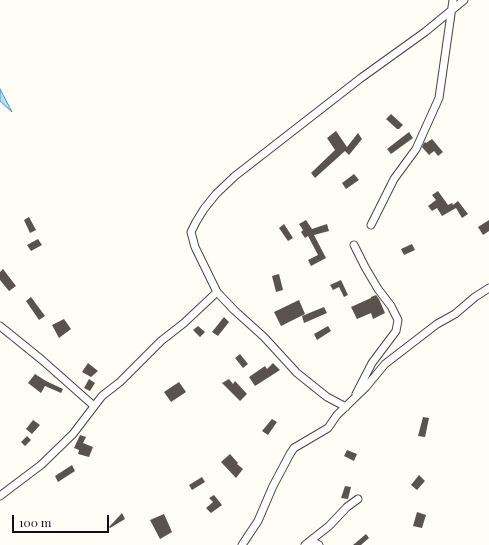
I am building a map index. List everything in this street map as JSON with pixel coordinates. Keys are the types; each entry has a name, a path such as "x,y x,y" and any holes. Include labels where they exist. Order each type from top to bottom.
{"street":[{"path":"371,225 394,179 416,149 439,98 453,0"},
{"path":"346,407 327,397 297,373 217,292 195,247 191,232 196,222 216,194 235,176 362,78 425,32 464,0"},
{"path":"354,245 365,268 391,306 398,320 396,332 372,363 355,398"},
{"path":"242,545 258,521 273,486 294,448 328,428 337,415 366,387 385,364 437,324 455,314 475,297 489,288"},
{"path":"0,496 46,460 73,434 102,396 120,382 161,341 195,313 217,292"},
{"path":"0,326 42,360 94,406"},
{"path":"308,543 329,526 347,507 358,499"},
{"path":"308,543 319,545"}],"water":[{"path":"0,89 12,112 0,101"}],"building":[{"path":"391,114 403,125 399,129 397,129 386,119"},
{"path":"336,131 347,147 358,133 362,139 349,155 345,151 315,178 311,173 335,150 327,138"},
{"path":"409,132 413,138 391,154 387,149"},
{"path":"432,139 443,152 438,156 434,151 429,155 422,147 425,142 426,143"},
{"path":"354,174 359,180 346,189 342,183"},
{"path":"438,191 448,205 452,203 453,205 458,201 468,214 462,218 456,208 442,216 437,208 432,211 428,206 436,200 432,195"},
{"path":"29,217 36,230 30,233 24,220"},
{"path":"306,220 312,229 327,224 329,231 314,235 326,258 311,266 308,260 318,255 308,236 305,238 301,232 303,230 299,224"},
{"path":"489,220 489,231 483,235 478,227"},
{"path":"284,224 293,238 288,241 279,228"},
{"path":"38,239 42,245 31,251 27,245"},
{"path":"412,244 415,250 404,255 401,249"},
{"path":"3,269 16,286 9,291 0,280 0,272"},
{"path":"279,274 283,290 276,292 272,276"},
{"path":"341,280 348,295 344,297 339,287 333,290 330,285"},
{"path":"376,295 385,313 373,319 371,313 357,319 351,307"},
{"path":"31,297 45,316 39,320 26,301"},
{"path":"299,300 305,314 281,326 274,312"},
{"path":"324,307 327,313 304,323 302,316"},
{"path":"224,317 229,322 218,336 212,332"},
{"path":"64,319 71,329 59,338 52,325"},
{"path":"198,326 205,332 200,337 193,330"},
{"path":"328,326 331,331 317,340 314,334"},
{"path":"240,354 248,364 243,368 235,358"},
{"path":"88,363 98,371 91,377 82,372"},
{"path":"273,363 280,370 255,386 249,377 265,366 267,369"},
{"path":"35,374 63,389 61,393 45,386 41,393 28,383"},
{"path":"89,379 95,383 90,391 84,388"},
{"path":"229,379 233,384 235,381 247,394 240,401 222,383"},
{"path":"179,382 186,392 171,402 164,392"},
{"path":"423,417 429,418 425,437 418,436"},
{"path":"272,419 277,422 268,435 262,431"},
{"path":"33,420 40,425 32,434 26,429"},
{"path":"80,435 86,437 83,443 93,447 89,457 78,454 79,450 74,448"},
{"path":"27,436 31,440 25,446 21,442"},
{"path":"347,450 357,454 354,461 344,456"},
{"path":"230,454 238,463 237,464 243,469 236,478 221,462"},
{"path":"72,465 75,471 58,482 55,476"},
{"path":"419,475 425,481 417,490 411,485"},
{"path":"202,477 205,482 192,490 189,485"},
{"path":"345,486 351,487 348,499 341,498"},
{"path":"214,495 222,505 211,513 206,508 213,502 209,498"},
{"path":"417,512 426,515 422,528 413,526"},
{"path":"122,513 125,519 110,528 109,527"},
{"path":"164,514 172,532 160,539 150,520"},
{"path":"366,534 369,538 361,545 353,545"}]}
